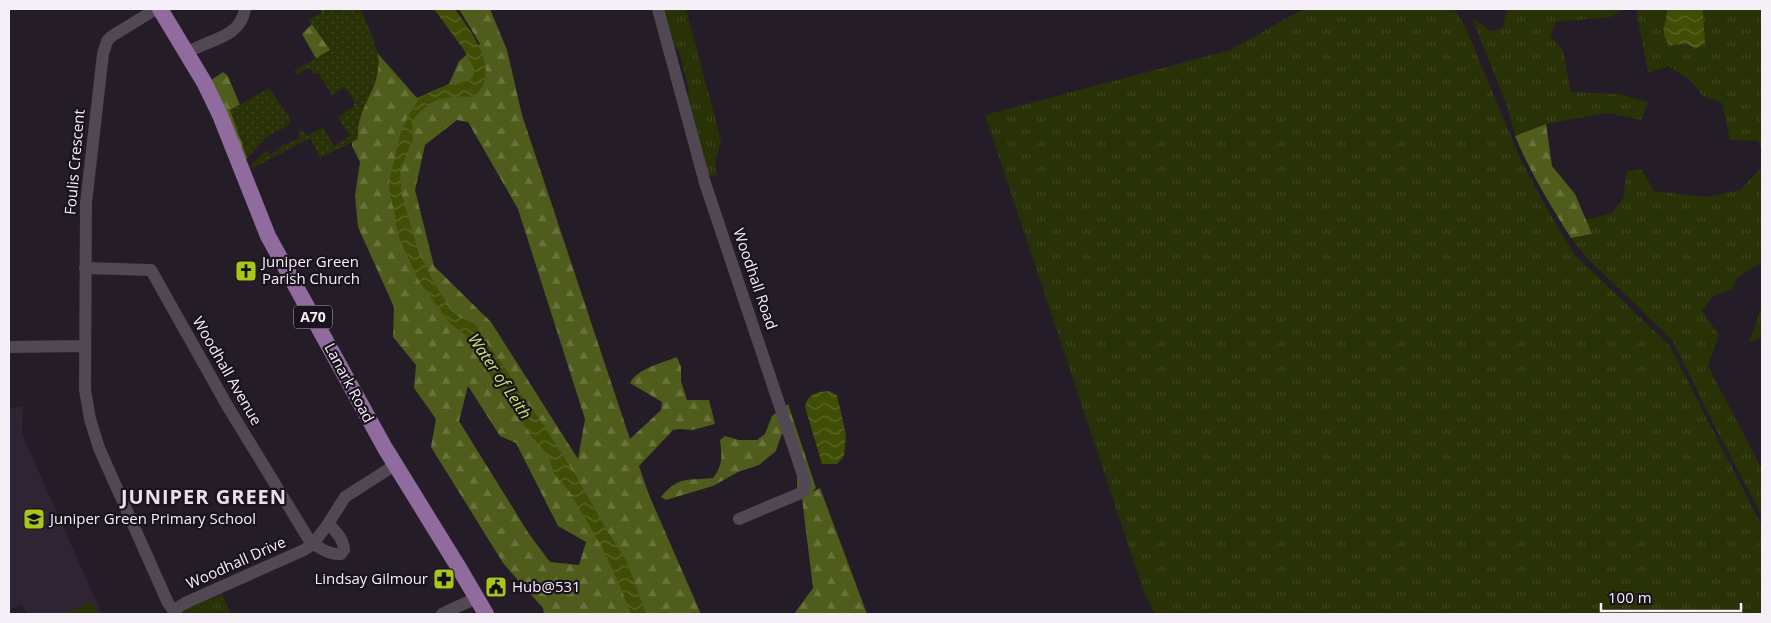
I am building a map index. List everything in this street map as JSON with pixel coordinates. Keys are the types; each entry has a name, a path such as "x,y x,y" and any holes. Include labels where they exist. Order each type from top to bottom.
{"main road":[{"name":"Lanark Road","path":"160,9 187,53 220,115 268,236 371,424 486,614"}],"street":[{"name":"Foulis Crescent","path":"156,9 112,36 105,46 88,185 85,268 85,390 94,434 174,613"},
{"path":"187,53 199,45 220,39 234,31 244,16 245,9"},
{"name":"Woodhall Road","path":"658,9 705,183 805,481 805,488 801,493 739,519"},
{"name":"Woodhall Avenue","path":"85,268 147,268 154,272 228,407 313,544"},
{"path":"9,347 84,346"},
{"name":"Woodhall Drive","path":"174,613 185,603 304,550 313,544 345,496 396,465"},
{"path":"313,544 335,554 343,552 344,544 334,528 328,524"},
{"path":"442,614 476,598"}],"shaded area":[{"name":"Juniper Green Primary School","path":"23,406 22,434 102,614 27,614 22,604 9,610 9,408"}],"green space":[{"path":"321,9 360,9 372,47 417,98 449,84 459,61 480,44 459,9 490,9 507,50 522,115 630,439 661,410 662,402 630,383 644,370 677,357 681,367 681,381 687,400 709,400 715,424 692,430 673,430 639,466 649,495 701,614 544,614 543,608 503,563 431,447 436,419 414,388 416,365 393,337 394,307 358,227 355,196 360,162 352,146 356,84 318,62 302,34 323,13","holes":["457,120 468,122 518,209 585,419 578,459 491,322 434,266 415,190 425,145","468,386 500,436 516,443 558,526 586,542 579,565 550,562 529,534 459,421"]},
{"path":"326,9 360,9 371,32 379,59 377,77 359,124 358,139 320,158 310,138 251,169 250,166 267,150 271,155 283,145 300,138 298,130 304,132 307,136 323,127 334,146 350,136 338,117 356,105 345,87 332,95 318,73 315,75 310,68 297,75 294,71 330,50 309,20"},
{"path":"663,9 686,9 721,140 715,162 717,175 709,176 686,97 689,91 679,51 674,47"},
{"path":"1303,9 1454,9 1464,24 1520,158 1546,207 1575,255 1670,346 1762,526 1762,614 1155,614 1144,592 985,115 1230,50"},
{"path":"1507,9 1620,9 1620,11 1610,17 1556,22 1550,36 1563,50 1571,92 1619,94 1648,102 1641,120 1607,113 1546,124 1515,136 1506,103 1472,18 1491,31 1503,28"},
{"path":"1636,9 1667,9 1662,32 1670,45 1705,43 1703,9 1762,9 1762,150 1758,141 1730,140 1722,103 1702,95 1691,81 1669,66 1648,73"},
{"path":"223,72 228,76 244,115 254,149 247,158 240,161 208,82"},
{"path":"269,88 290,118 290,122 287,126 266,138 247,158 230,110"},
{"path":"1546,124 1552,166 1575,194 1592,234 1571,238 1541,188 1515,136"},
{"path":"1762,167 1762,262 1737,278 1733,289 1712,297 1702,311 1719,335 1708,366 1762,469 1762,516 1672,340 1584,255 1571,238 1592,234 1586,220 1612,213 1623,198 1627,170 1642,170 1654,191 1707,197 1740,190"},
{"path":"1762,306 1762,333 1760,338 1749,342"},
{"path":"788,404 816,488 812,492 820,488 867,614 794,614 813,588 802,498 809,494 797,487 797,459 782,433 776,451 759,465 738,472 713,486 666,500 661,497 673,485 684,480 713,478 719,469 721,460 720,440 725,436 739,440 757,440 765,434 772,416"},
{"path":"222,594 231,614 186,614 186,608"},
{"path":"92,602 98,614 64,614"}],"water":[{"name":"Water of Leith","path":"434,9 455,9 473,35 483,55 486,75 482,87 472,97 453,97 439,100 426,107 412,121 413,139 400,169 401,192 418,251 451,311 475,324 576,476 626,560 646,614 631,614 603,549 569,491 553,472 549,456 533,438 502,394 465,335 450,323 420,283 401,243 390,195 389,182 401,131 420,98 444,86 469,81 475,70 464,50"},
{"path":"1667,9 1703,9 1705,43 1696,49 1687,44 1670,45 1663,32"},
{"path":"829,391 837,395 846,435 844,456 837,464 822,464 805,407 808,399 813,394"}],"place":[{"name":"Juniper Green Parish Church","path":"246,271"},
{"name":"Juniper Green Primary School","path":"34,519"},
{"name":"Lindsay Gilmour","path":"444,579"},
{"name":"Hub@531","path":"496,587"}],"district":[{"name":"JUNIPER GREEN","path":"204,497"}]}
